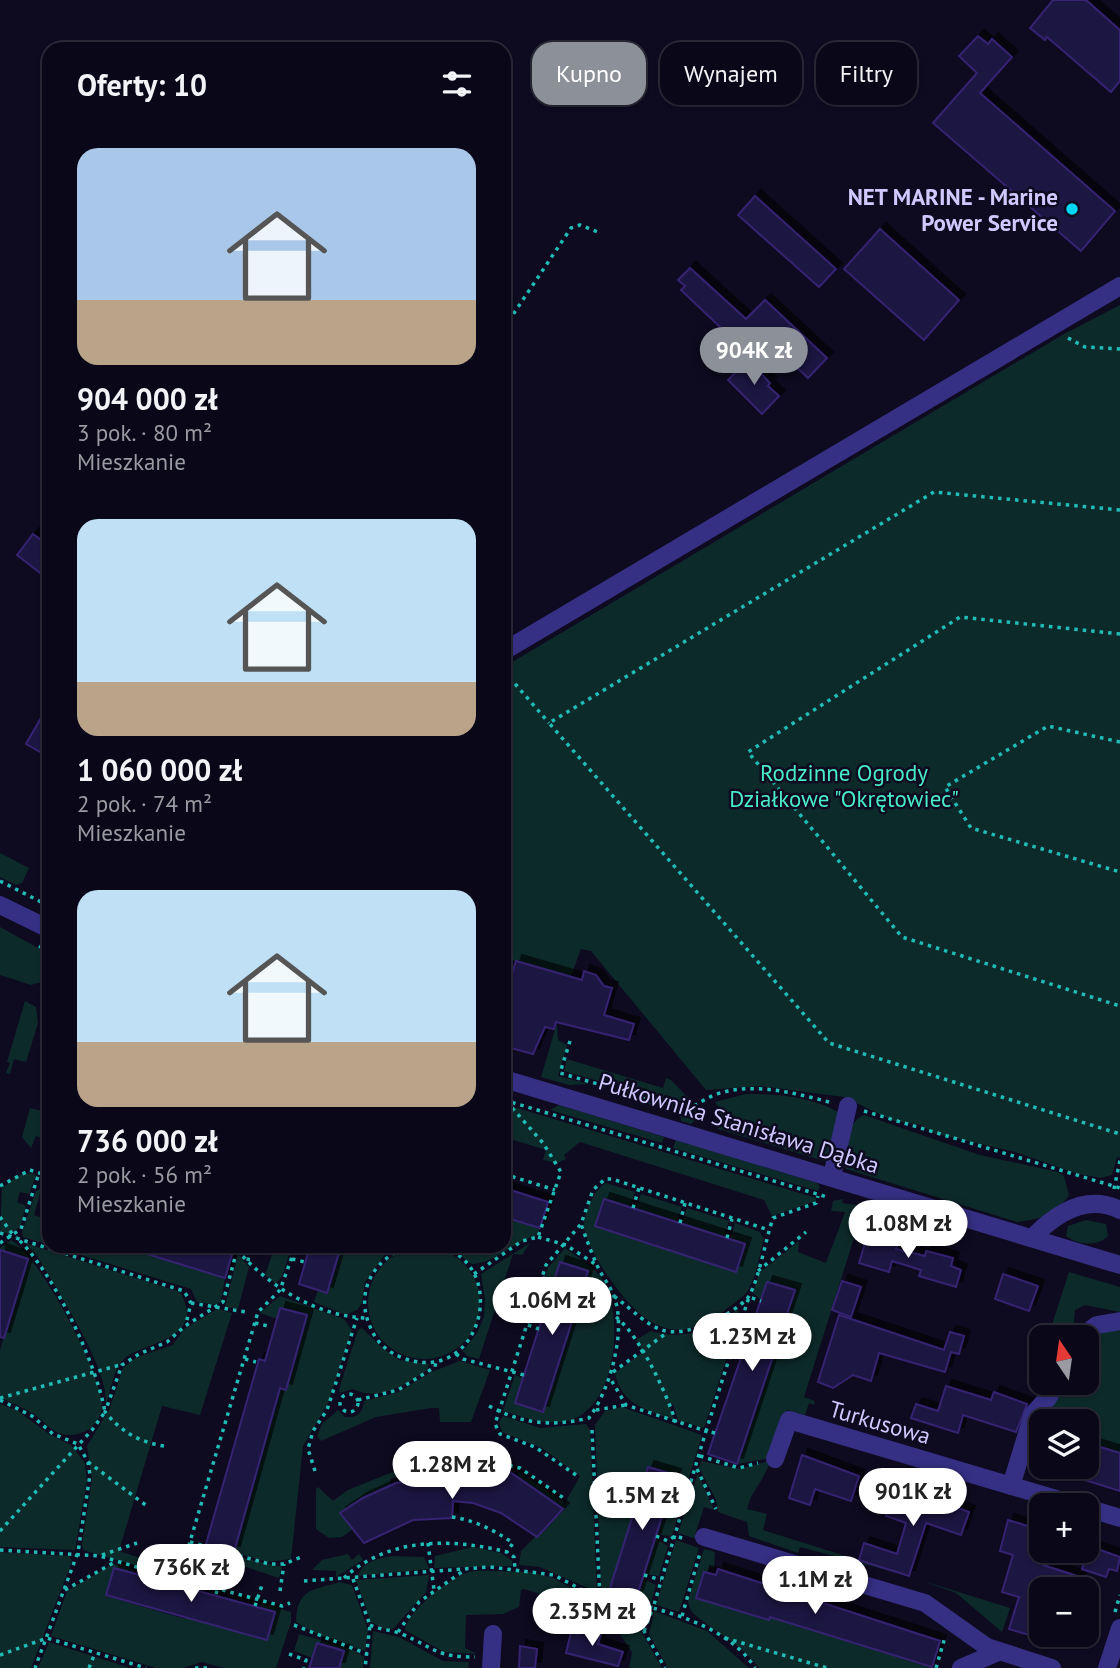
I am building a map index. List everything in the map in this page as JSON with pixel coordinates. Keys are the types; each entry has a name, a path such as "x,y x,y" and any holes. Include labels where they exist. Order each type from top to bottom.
{"street":[{"path":"511,647 1120,286"},
{"path":"0,905 42,926"},
{"name":"Pułkownika Stanisława Dąbka","path":"511,1081 1120,1265"},
{"path":"832,1176 848,1106"},
{"path":"1032,1238 1052,1217 1080,1205 1114,1200"},
{"path":"1097,1325 1120,1321"},
{"path":"1011,1486 1033,1414 1050,1395"},
{"name":"Turkusowa","path":"775,1459 789,1420 1035,1493"},
{"path":"1099,1512 1120,1518"},
{"path":"704,1537 925,1603 999,1652 1052,1668"},
{"path":"1107,1668 1120,1628"},
{"path":"491,1668 493,1634"},
{"path":"961,1668 999,1652"}],"path":[{"path":"511,318 571,228 580,225 598,232"},
{"path":"1055,323 1068,338 1085,347 1120,349"},
{"path":"549,723 934,492 1120,510"},
{"path":"1120,634 960,617 748,752 902,937 1120,1006"},
{"path":"511,679 829,1043 1120,1134"},
{"path":"1120,742 1048,726 945,787 971,828 1120,872"},
{"path":"0,881 42,902"},
{"path":"570,1041 560,1073 639,1096 657,1106"},
{"path":"670,1115 677,1117 722,1092 766,1090 848,1106 1029,1158 1114,1200"},
{"path":"511,1107 543,1143 561,1172 538,1237"},
{"path":"1114,1200 1120,1160"},
{"path":"0,1186 19,1173 42,1174"},
{"path":"0,1243 21,1229 39,1173"},
{"path":"511,1176 555,1190"},
{"path":"576,1475 535,1447 500,1434 495,1424 546,1265 581,1224 593,1190 605,1179 769,1230"},
{"path":"529,1188 531,1182"},
{"path":"633,1208 639,1188"},
{"path":"1114,1200 1120,1188"},
{"path":"644,1631 773,1218 816,1203 818,1195"},
{"path":"680,1223 685,1203"},
{"path":"0,1217 37,1261 96,1372 105,1412 122,1431 144,1442 164,1446"},
{"path":"727,1238 732,1219"},
{"path":"581,1224 597,1266 614,1296 649,1326 668,1332 688,1332 720,1318 749,1297"},
{"path":"756,1272 806,1232"},
{"path":"0,1233 42,1245"},
{"path":"511,1249 522,1241 538,1237 564,1245 597,1266"},
{"path":"67,1253 184,1291 191,1303 185,1326"},
{"path":"0,1399 122,1364 167,1342 185,1326 223,1302 235,1253"},
{"path":"240,1253 280,1290 345,1317 366,1318"},
{"path":"248,1262 249,1253"},
{"path":"174,1586 190,1542 258,1312 280,1290 294,1253"},
{"path":"390,1253 378,1264 366,1286 366,1318 373,1336 391,1354 415,1362 436,1361 456,1354 471,1338 480,1318 481,1296 474,1274 460,1257 451,1253"},
{"path":"474,1274 505,1253"},
{"path":"292,1259 305,1262"},
{"path":"542,1277 554,1281"},
{"path":"489,1406 537,1424 563,1424 589,1418 601,1402 612,1372 616,1317 614,1296"},
{"path":"749,1297 761,1301"},
{"path":"191,1303 247,1312"},
{"path":"616,1317 623,1323 657,1375 676,1423"},
{"path":"315,1471 309,1449 313,1431 331,1399 357,1318"},
{"path":"255,1323 268,1326"},
{"path":"527,1325 539,1329"},
{"path":"612,1372 668,1332"},
{"path":"733,1347 745,1350"},
{"path":"456,1354 463,1359 524,1374"},
{"path":"244,1358 256,1362"},
{"path":"358,1400 406,1386 435,1367 436,1361"},
{"path":"0,1531 105,1412 122,1364"},
{"path":"610,1378 626,1405"},
{"path":"719,1391 727,1393"},
{"path":"331,1399 340,1402 344,1411 351,1413 357,1409 358,1400 355,1395 347,1394 340,1402"},
{"path":"233,1395 241,1397"},
{"path":"0,1399 32,1416 53,1434 78,1444 88,1462 147,1506"},
{"path":"594,1411 626,1405 676,1423 715,1433"},
{"path":"589,1418 592,1429 600,1600"},
{"path":"221,1437 229,1439"},
{"path":"700,1456 739,1468 775,1459"},
{"path":"476,1458 520,1468 565,1499"},
{"path":"35,1668 78,1552 88,1488 88,1462"},
{"path":"402,1462 407,1482"},
{"path":"696,1468 716,1510"},
{"path":"209,1477 217,1479"},
{"path":"668,1497 685,1502"},
{"path":"197,1516 206,1520"},
{"path":"452,1517 465,1519 496,1532 513,1543 507,1552"},
{"path":"682,1616 704,1537"},
{"path":"190,1542 269,1564 284,1564 304,1556"},
{"path":"100,1556 136,1543"},
{"path":"428,1543 434,1590"},
{"path":"343,1580 353,1570 379,1557 428,1543 472,1545 507,1552 514,1557 515,1569"},
{"path":"0,1550 78,1552 100,1556 217,1592 282,1606 290,1603"},
{"path":"65,1590 117,1561"},
{"path":"280,1591 284,1564"},
{"path":"135,1574 138,1567"},
{"path":"398,1633 419,1602 468,1568"},
{"path":"304,1581 468,1568 515,1569 554,1576 629,1615 644,1631 665,1668"},
{"path":"217,1592 222,1573"},
{"path":"644,1575 661,1580"},
{"path":"353,1579 370,1625 365,1668"},
{"path":"255,1606 262,1585"},
{"path":"600,1592 682,1616 722,1637 827,1668"},
{"path":"294,1625 367,1654"},
{"path":"370,1625 388,1633 398,1633 445,1657 457,1657"},
{"path":"936,1668 947,1631"},
{"path":"722,1637 755,1668"},
{"path":"0,1655 47,1638 146,1668"},
{"path":"89,1668 95,1653"},
{"path":"289,1654 308,1661 304,1668"},
{"path":"195,1668 208,1668"}],"green space":[{"name":"Rodzinne Ogrody Działkowe \"Okrętowiec\"","path":"1120,305 1120,1158 1117,1157 1112,1175 1101,1178 1078,1174 1015,1152 933,1133 921,1125 894,1121 844,1097 761,1086 706,1090 591,951 581,949 571,976 511,960 511,663 1064,334"},
{"path":"0,853 29,868 22,883 16,885 0,877"},
{"path":"0,927 42,950 42,982 31,985 0,975"},
{"path":"25,1001 36,1007 38,1023 26,1062 14,1059 10,1074 6,1073 10,1063 7,1062"},
{"path":"557,1023 558,1040 567,1045 558,1076 589,1084 569,1085 541,1077"},
{"path":"567,1059 663,1088 666,1078 671,1080 699,1109 698,1117 691,1124 681,1121 681,1114 639,1093 564,1071"},
{"path":"746,1094 805,1099 838,1112 827,1162 718,1129 715,1123 720,1109 715,1102"},
{"path":"559,1105 664,1137 662,1143 550,1110"},
{"path":"511,1106 816,1198 816,1201 772,1216 764,1200 580,1142 564,1155 566,1159 557,1163 543,1160 546,1150 511,1139"},
{"path":"30,1108 42,1111 42,1138 36,1136 31,1148 22,1137"},
{"path":"864,1115 980,1155 1058,1172 1064,1176 1069,1195 1053,1212 1017,1222 846,1169 843,1164 850,1129 858,1118"},
{"path":"676,1140 817,1183 820,1187 818,1191 673,1148"},
{"path":"19,1175 36,1175 29,1194 20,1192 17,1202 26,1206 20,1227 9,1234 0,1231 2,1188"},
{"path":"606,1183 635,1192 630,1207 604,1199 595,1226 744,1244 730,1239 735,1223 760,1232 764,1239 749,1289 724,1311 705,1323 688,1329 658,1325 645,1317 632,1306 608,1276 584,1230 588,1207 594,1195"},
{"path":"42,1188 34,1215 42,1218 42,1243 23,1237 22,1232 36,1191"},
{"path":"641,1194 682,1207 676,1222 636,1209"},
{"path":"843,1199 842,1203 864,1206 804,1397 815,1401 814,1405 809,1403 805,1415 787,1410 772,1458 737,1464 795,1291 767,1282 761,1300 753,1293 759,1273 799,1241 798,1252 826,1263 845,1212 831,1211 833,1201"},
{"path":"687,1208 729,1221 724,1237 682,1224"},
{"path":"511,1219 540,1228 536,1236 511,1247"},
{"path":"1086,1220 1106,1224 1108,1236 1104,1240 1087,1244 1066,1236 1068,1226"},
{"path":"11,1240 37,1267 52,1290 92,1368 102,1406 96,1423 82,1433 59,1433 34,1414 0,1398 0,1350 28,1259 2,1251 0,1255 0,1248"},
{"path":"25,1243 42,1248 42,1253 57,1253 180,1292 186,1308 186,1320 179,1330 169,1337 133,1353 120,1363 106,1404 99,1369 90,1349 36,1254"},
{"path":"530,1243 522,1255 513,1254 479,1359 467,1356 463,1351 477,1333 484,1317 485,1299 481,1274"},
{"path":"565,1248 602,1278 611,1300 614,1341 605,1383 596,1401 583,1414 567,1421 543,1422 503,1411 515,1375 523,1378 516,1403 543,1411 555,1280 545,1276 548,1268"},
{"path":"75,1253 154,1253 225,1278 221,1301 217,1305 197,1302 191,1289"},
{"path":"273,1253 290,1253 282,1276 276,1284 265,1275"},
{"path":"339,1253 384,1253 365,1282 362,1303 357,1310 346,1315 314,1302 318,1290 327,1292"},
{"path":"400,1253 448,1253 470,1272 479,1292 479,1314 470,1334 455,1349 435,1358 413,1358 393,1349 378,1334 369,1314 372,1282 385,1264"},
{"path":"457,1253 501,1253 488,1260 472,1264"},
{"path":"238,1254 249,1267 238,1309 225,1307"},
{"path":"1069,1272 1120,1287 1120,1312 1085,1305 1075,1310 1074,1325 1052,1325"},
{"path":"280,1296 344,1319 352,1330 328,1403 303,1446 291,1559 267,1562 234,1552 280,1388 306,1315 280,1308 277,1319 260,1313"},
{"path":"217,1309 232,1313 200,1415 162,1406 119,1551 177,1570 174,1577 83,1550 92,1479 87,1446 110,1408 123,1368 137,1357 173,1345 184,1329"},
{"path":"738,1309 739,1320 704,1428 678,1420 673,1404 670,1406 674,1420 637,1405 623,1392 615,1373 643,1352 636,1340 651,1331 674,1335 697,1332 718,1323"},
{"path":"1120,1326 1120,1453 1099,1447 1099,1409 1044,1409 1055,1395 1099,1395 1099,1331"},
{"path":"362,1328 399,1360 429,1364 427,1370 401,1386 382,1393 362,1393 353,1389 340,1393 358,1330"},
{"path":"460,1361 490,1370 471,1422 440,1422 439,1408 431,1408 376,1417 321,1441 317,1436 322,1424 338,1410 345,1417 356,1416 361,1412 364,1401 399,1392 431,1372"},
{"path":"0,1404 18,1411 49,1434 71,1445 85,1463 87,1481 75,1550 0,1547"},
{"path":"622,1407 702,1435 683,1497 669,1494 637,1596 643,1579 656,1585 651,1603 647,1605 601,1588 595,1425 605,1411"},
{"path":"503,1416 540,1428 586,1424 590,1430 597,1592 540,1567 519,1565 521,1551 563,1509 516,1477 519,1472 565,1503 580,1476 542,1448 502,1432 499,1422"},
{"path":"701,1461 739,1469 770,1461 747,1509 767,1514 763,1530 909,1576 800,1547 798,1553 749,1536 747,1522 718,1512 716,1500 699,1468"},
{"path":"395,1471 400,1476 390,1479 392,1485 341,1512 353,1529 342,1537 329,1538 316,1529 318,1487 333,1501 348,1490"},
{"path":"698,1473 714,1510 704,1507 695,1535 701,1538 700,1540 678,1533"},
{"path":"668,1499 681,1505 672,1536 656,1535"},
{"path":"655,1539 668,1546 659,1576 644,1574"},
{"path":"676,1540 699,1548 679,1612 656,1605"},
{"path":"190,1545 282,1567 279,1578 231,1562 222,1568 186,1559"},
{"path":"473,1547 501,1553 512,1561 512,1566 434,1568 435,1556"},
{"path":"704,1549 715,1552 714,1568 710,1567 708,1573 704,1572 696,1598 768,1620 770,1617 932,1668 759,1668 745,1652 690,1609 688,1601"},
{"path":"0,1552 69,1556 72,1561 31,1668 0,1668"},
{"path":"348,1554 352,1560 359,1554 363,1560 336,1577 336,1571 312,1570 322,1560"},
{"path":"392,1556 424,1557 429,1569 358,1576 367,1564"},
{"path":"113,1564 134,1570 133,1574 114,1568 106,1596 185,1619 187,1616 267,1640 275,1613 258,1607 260,1603 291,1612 291,1622 276,1668 224,1668 202,1662 183,1668 156,1668 51,1636 67,1591"},
{"path":"480,1571 529,1572 551,1577 626,1617 642,1633 662,1668 629,1668 632,1652 606,1614 524,1589 521,1590 519,1607 503,1614 466,1615 465,1648 477,1654 444,1652 405,1630 420,1606 458,1576"},
{"path":"429,1575 426,1592 393,1629 387,1630 371,1622 356,1580"},
{"path":"920,1580 1010,1608 1002,1632 956,1593"},
{"path":"340,1582 352,1585 368,1630 365,1651 320,1636 296,1622 299,1603 303,1597 314,1589"},
{"path":"654,1611 707,1631 749,1668 668,1668 649,1634"},
{"path":"373,1631 399,1637 443,1661 469,1662 468,1668 370,1668"},
{"path":"299,1634 351,1649 364,1657 363,1668 339,1668 344,1651 317,1643 312,1658 294,1651"},
{"path":"49,1642 130,1668 38,1668"}],"building":[{"path":"1053,0 1086,0 1120,30 1120,81 1111,92 1047,37 1045,40 1030,28"},
{"path":"978,36 988,44 992,39 1012,57 980,93 1115,211 1081,251 933,123 977,73 959,56"},
{"path":"755,196 836,269 819,287 738,215"},
{"path":"880,229 959,300 924,340 844,269"},
{"path":"690,268 746,319 765,300 827,358 808,378 756,328 739,345 681,290 685,286 678,280"},
{"path":"748,360 779,396 762,414 728,380"},
{"path":"33,534 42,541 42,575 17,555"},
{"path":"42,716 42,753 26,744"},
{"path":"516,961 582,980 584,971 596,975 604,986 612,988 604,1015 634,1024 629,1040 556,1022 554,1029 545,1027 533,1054 511,1048 511,977"},
{"path":"511,1190 548,1202 540,1228 511,1219"},
{"path":"604,1199 745,1244 736,1272 595,1226"},
{"path":"868,1233 898,1242 896,1249 925,1256 926,1251 953,1258 951,1266 961,1270 956,1287 919,1276 921,1270 892,1261 889,1272 859,1263"},
{"path":"0,1250 28,1259 4,1338 0,1337"},
{"path":"144,1253 232,1253 225,1278"},
{"path":"308,1253 339,1253 327,1293 299,1284"},
{"path":"560,1262 588,1271 543,1412 515,1403"},
{"path":"1003,1274 1038,1286 1029,1311 995,1299"},
{"path":"842,1281 861,1287 851,1317 832,1310"},
{"path":"767,1282 795,1290 737,1464 708,1454"},
{"path":"280,1308 307,1315 286,1390 280,1388 234,1552 206,1544 259,1359 265,1361"},
{"path":"839,1315 944,1350 950,1332 964,1336 959,1354 951,1352 945,1372 879,1353 871,1381 853,1375 833,1388 818,1382"},
{"path":"946,1386 991,1400 994,1392 1027,1404 1016,1432 963,1415 958,1433 911,1418 916,1404 938,1411"},
{"path":"1099,1447 1120,1453 1120,1491 1082,1479 1099,1479"},
{"path":"802,1455 859,1476 851,1501 815,1489 810,1505 789,1498"},
{"path":"469,1462 507,1470 563,1509 537,1537 501,1513 473,1503 453,1501 452,1518 413,1520 364,1543 340,1513 363,1498 396,1483 444,1478 445,1468 468,1469"},
{"path":"648,1467 675,1475 637,1596 610,1588"},
{"path":"896,1485 969,1512 961,1535 926,1523 909,1576 859,1560 864,1543 897,1554 906,1523 886,1516"},
{"path":"1008,1520 1029,1526 1029,1563 1044,1563 1080,1577 1029,1577 1029,1635 1009,1629 1019,1597 1002,1592 1013,1555 1000,1551"},
{"path":"1099,1550 1120,1557 1117,1571 1109,1569 1106,1577 1082,1569 1084,1563 1099,1563"},
{"path":"114,1568 275,1612 267,1640 106,1595"},
{"path":"718,1569 940,1641 932,1667 770,1617 769,1620 696,1598 704,1572 716,1575"},
{"path":"578,1629 601,1634 598,1644 623,1652 618,1666 566,1653 571,1632 577,1634"},
{"path":"317,1643 344,1651 339,1668 309,1668"},
{"path":"520,1646 537,1649 535,1668 519,1668"}],"place":[{"name":"NET MARINE - Marine Power Service","path":"1072,209"}]}
